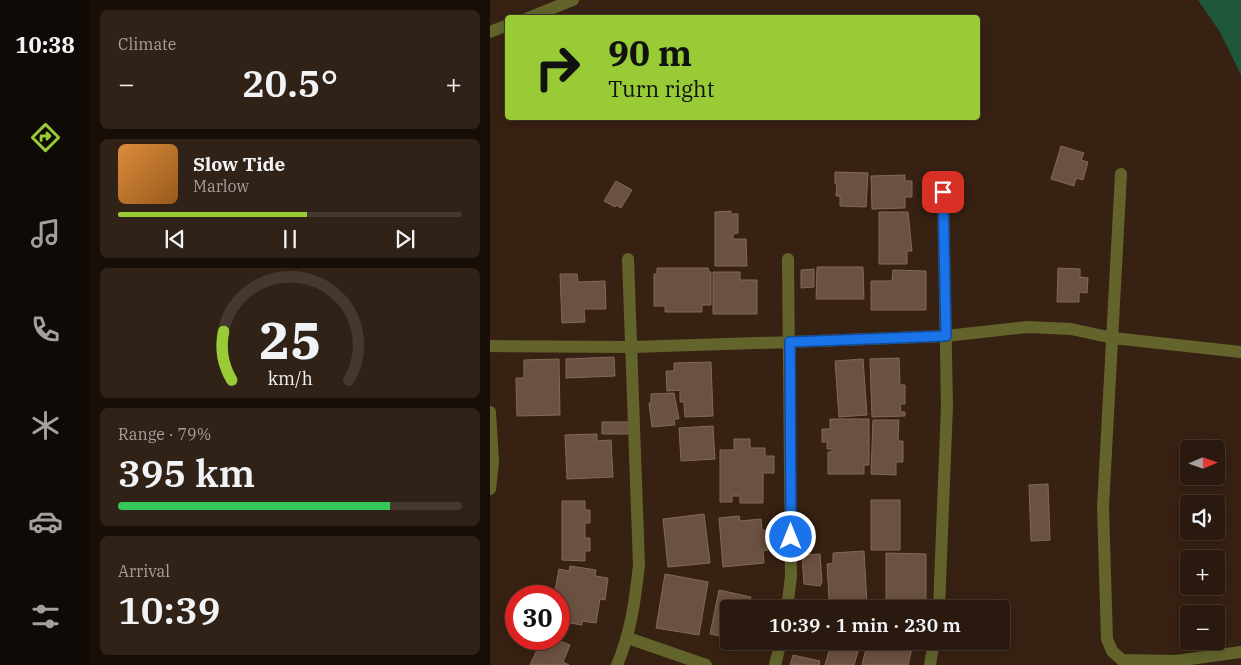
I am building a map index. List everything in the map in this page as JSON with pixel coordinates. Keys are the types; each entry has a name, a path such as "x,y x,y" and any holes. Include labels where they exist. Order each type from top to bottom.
{"street":[{"path":"536,15 573,0"},
{"path":"491,29 505,26"},
{"path":"1121,174 1103,507 1107,639 1112,651 1122,660 1176,661 1241,652"},
{"path":"939,600 946,475 943,192"},
{"path":"617,665 628,638 634,612 638,565 628,259"},
{"path":"788,259 791,576 788,600"},
{"path":"490,346 632,347 790,342 946,336 1027,327 1071,329 1113,338 1241,352"},
{"path":"490,412 492,462 490,488"},
{"path":"628,638 706,665"},
{"path":"775,665 779,650"},
{"path":"930,665 932,650"}],"green space":[{"path":"1198,0 1241,0 1241,75 1220,32"}],"building":[{"path":"1061,146 1084,153 1081,160 1088,162 1083,180 1076,178 1074,186 1051,179"},
{"path":"835,172 868,173 866,207 840,206 840,196 836,196"},
{"path":"905,175 905,181 912,181 912,197 905,197 905,208 872,209 871,176"},
{"path":"616,181 632,190 621,208 604,201"},
{"path":"731,211 731,214 738,214 738,233 733,234 733,239 746,239 747,266 715,266 715,212"},
{"path":"879,212 908,212 912,251 907,251 907,264 879,264"},
{"path":"817,267 863,267 864,299 816,299"},
{"path":"657,268 708,268 709,272 711,272 711,305 702,305 702,312 665,312 665,306 654,306 654,274 657,274"},
{"path":"1058,268 1080,269 1080,277 1088,278 1087,293 1079,292 1079,302 1057,302"},
{"path":"814,269 814,287 801,288 801,270"},
{"path":"893,270 926,271 926,310 871,310 871,281 892,281"},
{"path":"713,272 740,272 740,280 757,280 757,314 713,314"},
{"path":"560,274 577,274 578,282 605,281 606,309 584,309 585,322 562,323"},
{"path":"614,357 615,376 566,378 566,359"},
{"path":"899,358 900,385 905,385 905,404 900,404 901,412 905,412 905,416 872,417 870,359"},
{"path":"559,359 560,415 517,416 516,378 524,378 524,360"},
{"path":"863,359 867,415 839,417 835,361"},
{"path":"711,362 713,416 685,417 684,402 680,402 680,390 667,391 666,371 674,371 674,363"},
{"path":"674,393 679,419 674,419 675,425 652,427 649,403 651,403 651,394"},
{"path":"830,419 869,419 869,465 864,465 864,474 828,474 828,452 832,452 832,449 827,449 827,442 822,442 822,429 830,429"},
{"path":"873,420 899,420 898,441 903,441 903,462 896,462 896,475 871,474"},
{"path":"602,422 629,422 629,434 602,434"},
{"path":"713,426 715,459 681,461 679,428"},
{"path":"597,434 597,441 611,440 613,477 567,479 565,435"},
{"path":"734,439 750,439 750,448 765,448 765,456 774,456 774,473 763,473 763,503 740,503 740,496 732,496 732,502 720,502 720,450 734,450"},
{"path":"1048,484 1050,540 1031,541 1029,485"},
{"path":"871,500 900,500 900,550 871,550"},
{"path":"562,501 585,501 585,510 590,510 590,523 585,523 585,538 590,538 590,551 585,551 585,561 562,560"},
{"path":"704,514 710,563 668,567 663,519"},
{"path":"739,516 740,521 761,519 762,530 766,530 768,550 763,551 764,563 723,567 719,518"},
{"path":"864,551 867,600 829,599 827,564 833,563 833,553"},
{"path":"886,553 926,554 926,600 886,600"},
{"path":"820,554 822,582 820,586 804,584 802,555"},
{"path":"570,566 596,570 595,576 608,578 605,600 600,599 596,623 582,621 582,625 570,623 570,585 556,585 559,569 569,571"},
{"path":"665,574 708,582 699,635 656,628"},
{"path":"719,590 751,597 750,600 720,600 720,636 710,634"},
{"path":"537,650 568,650 563,662 569,665 530,665"},
{"path":"829,650 858,650 854,665 825,665"},
{"path":"866,650 912,650 908,665 862,665"},
{"path":"793,655 820,661 819,665 790,665"}],"route":[{"path":"791,537 790,342 946,336 943,192"}]}
